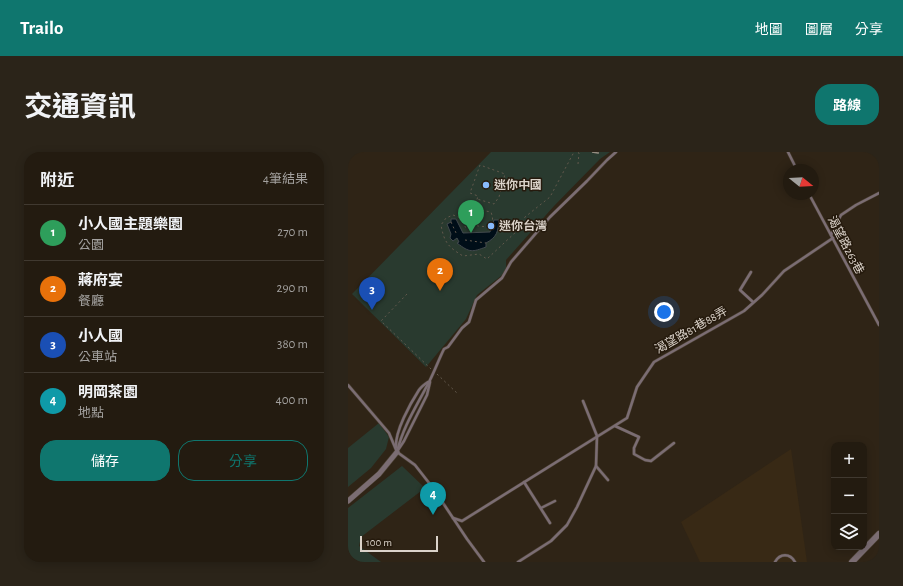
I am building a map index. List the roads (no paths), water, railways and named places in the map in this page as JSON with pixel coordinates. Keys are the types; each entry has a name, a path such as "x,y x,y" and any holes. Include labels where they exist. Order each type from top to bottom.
{"street":[{"path":"348,501 379,474 397,452"},
{"path":"852,562 879,534"}],"lane":[{"path":"397,452 400,439 411,414 430,380 444,349 448,348 462,328 471,319 473,306 476,300 502,278 510,262 550,217 616,152"},
{"path":"788,152 794,164"},
{"path":"832,237 841,215 879,193"},
{"name":"渴望路263巷","path":"812,200 878,320 879,325"},
{"name":"渴望路81巷88弄","path":"453,518 462,521 627,418 637,387 654,362 744,311 784,271 832,237"},
{"path":"751,272 740,290 754,302"},
{"path":"397,452 396,439 402,422 419,389 430,380"},
{"path":"348,385 389,433 397,452 415,465 433,488 484,562"},
{"path":"518,562 551,541 567,525 596,466 597,436 583,401"},
{"path":"615,426 639,437 634,448 634,454 645,460 651,461 674,443"},
{"path":"596,466 608,480"},
{"path":"524,482 550,523"},
{"path":"541,508 555,501"},
{"path":"775,562 778,558 785,555 791,557 795,562"}],"railway":[{"path":"592,152 603,152"}],"place":[{"name":"迷你中國","path":"486,185"},
{"name":"迷你台灣","path":"491,226"},
{"name":"小人國主題樂園","path":"471,233"},
{"name":"蔣府宴","path":"440,291"},
{"name":"小人國","path":"372,310"},
{"name":"明岡茶園","path":"433,515"}]}
